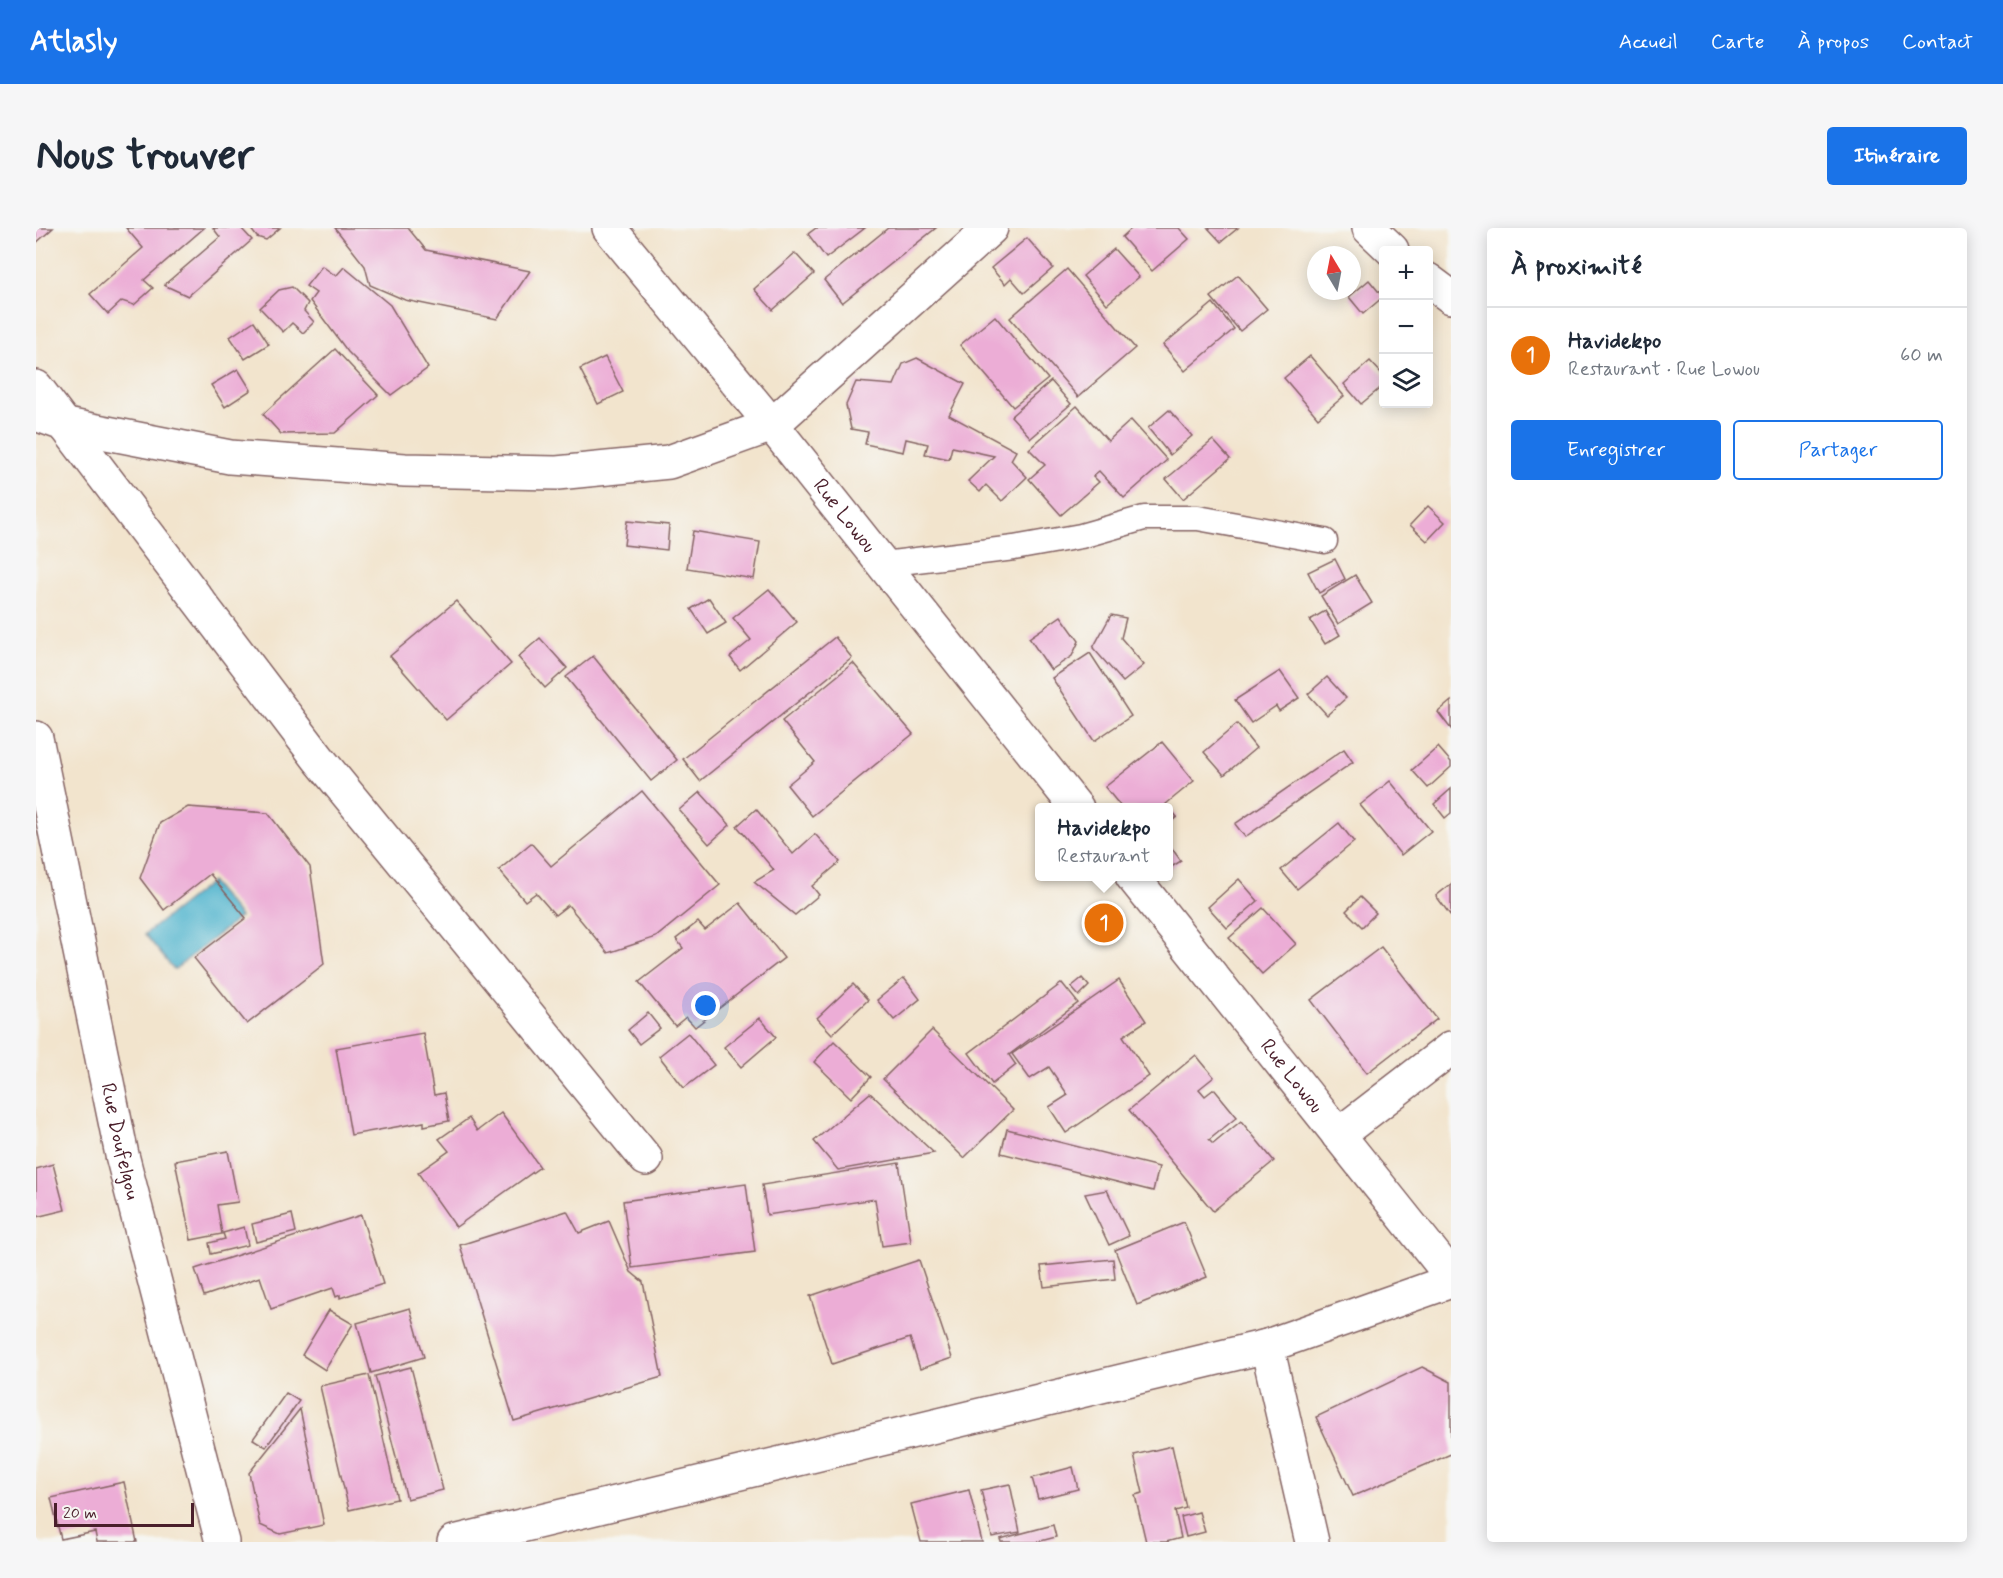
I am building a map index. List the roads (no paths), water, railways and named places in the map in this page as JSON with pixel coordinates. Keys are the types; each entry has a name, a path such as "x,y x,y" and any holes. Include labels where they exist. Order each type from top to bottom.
{"street":[{"name":"Rue Lowou","path":"609,228 772,425 1074,803"},
{"path":"36,414 66,425 230,457 405,470 558,473 669,462 772,425 991,228"},
{"path":"1370,228 1388,246"},
{"path":"1433,284 1451,297"},
{"path":"36,387 318,758 646,1159"},
{"name":"Rue Doufelgou","path":"36,738 122,1155 222,1542"},
{"name":"Rue Lowou","path":"1136,881 1451,1276"},
{"path":"1338,1135 1451,1048"},
{"path":"454,1542 1267,1346 1451,1281"},
{"path":"1267,1346 1312,1542"}],"lane":[{"path":"884,564 1014,548 1081,536 1144,518 1198,518 1325,541"}],"water":[{"path":"211,882 240,917 174,970 145,934"}],"place":[{"name":"Havidekpo","path":"1104,923"}]}
